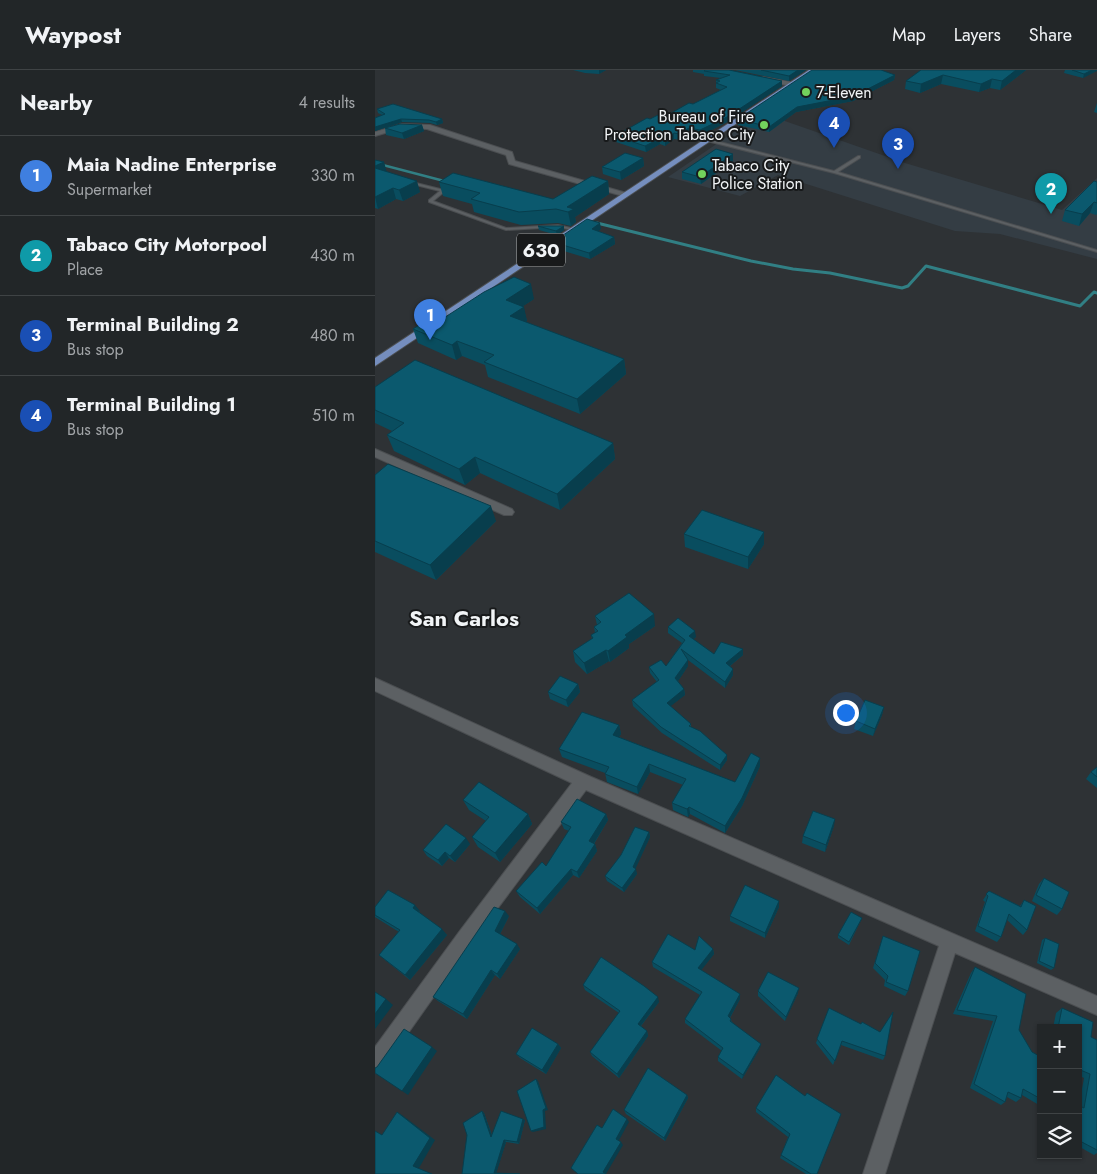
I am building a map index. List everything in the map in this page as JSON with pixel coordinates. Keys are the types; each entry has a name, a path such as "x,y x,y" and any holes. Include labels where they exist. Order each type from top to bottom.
{"main road":[{"name":"630","path":"375,363 813,70"}],"street":[{"path":"753,77 791,84"},
{"path":"375,134 402,126 427,127 495,148 509,154 512,162 626,194"},
{"path":"375,453 508,512"},
{"path":"375,684 497,743 1097,1006"},
{"path":"375,1063 465,938 583,781"},
{"path":"874,1174 949,942"}],"lane":[{"path":"707,140 835,172 1097,252"},
{"path":"835,172 859,158"},
{"path":"406,181 443,191 430,201 506,229 558,226 573,229"}],"shaded area":[{"path":"762,113 905,163 1062,210 1097,178 1097,259 1000,234 955,231 778,175 740,196 668,177"}],"building":[{"path":"705,70 729,70 782,81 727,117 700,130 689,128 679,134 674,133 665,140 659,139 645,146 615,136 647,118 650,119 660,114 666,116 689,103 693,104 727,87 716,83 720,81 716,80 730,75"},
{"path":"761,70 798,70 789,76"},
{"path":"812,70 881,70 895,75 854,96 797,107 769,127 738,119"},
{"path":"921,70 1016,70 1002,81 992,79 981,84 943,75 921,84 906,81"},
{"path":"1072,70 1092,70 1084,74"},
{"path":"393,104 442,119 436,122 401,119 375,127 375,118 385,114 377,109"},
{"path":"400,124 422,125 402,133 385,128"},
{"path":"716,149 733,154 700,177 682,172"},
{"path":"625,153 643,158 620,172 602,167"},
{"path":"375,160 384,162 375,166"},
{"path":"375,168 417,181 399,190 393,188 375,197"},
{"path":"453,173 553,199 592,176 608,181 567,207 574,209 568,212 556,209 519,212 471,199 480,193 439,182"},
{"path":"1094,181 1097,182 1097,203 1094,202 1082,214 1065,210"},
{"path":"587,219 600,223 592,229 614,237 589,253 553,242"},
{"path":"538,226 564,226 556,231"},
{"path":"514,277 531,284 506,300 524,307 510,316 624,359 577,399 484,362 494,355 457,341 452,345 413,329 427,320 436,323 484,292"},
{"path":"415,360 613,443 557,494 475,457 459,469 387,435 404,423 375,410 375,387"},
{"path":"388,464 491,506 430,565 375,541 375,475"},
{"path":"702,510 764,532 748,557 684,534"},
{"path":"629,593 654,614 625,635 627,637 608,651 606,650 584,663 573,651 593,638 591,635 598,631 594,627 601,622 595,616"},
{"path":"678,618 695,631 689,636 714,654 721,642 743,649 726,663 733,669 725,682 681,649 688,660 675,678 684,689 667,703 691,724 689,726 700,731 727,755 720,765 661,727 632,700 659,680 649,667 661,660 666,666 685,640 668,627"},
{"path":"560,676 578,684 566,700 548,692"},
{"path":"865,700 884,707 875,729 856,721"},
{"path":"582,712 619,725 613,735 735,782 751,753 760,758 742,798 725,826 689,807 687,809 672,803 686,779 649,764 637,787 605,774 609,767 559,749"},
{"path":"1097,767 1097,777 1091,772"},
{"path":"479,782 528,814 495,853 472,837 489,817 463,800"},
{"path":"577,799 606,814 589,841 595,844 577,872 571,869 537,908 516,891 542,862 546,866 571,827 561,822"},
{"path":"813,811 835,819 826,845 803,836"},
{"path":"446,824 466,838 450,856 445,852 438,860 423,850"},
{"path":"635,827 649,832 633,867 636,869 622,888 605,876 621,855"},
{"path":"1044,878 1069,892 1062,909 1036,895"},
{"path":"745,885 779,901 765,933 730,916"},
{"path":"388,890 415,905 413,908 442,929 405,975 379,955 400,930 375,915 375,907"},
{"path":"989,891 1021,907 1024,900 1036,906 1027,930 1009,914 1001,937 978,926 988,896 986,894"},
{"path":"494,907 505,911 495,931 517,944 497,974 491,970 463,1014 433,997"},
{"path":"851,912 862,918 849,942 838,935"},
{"path":"668,934 695,950 699,936 713,949 698,968 740,994 728,1016 731,1019 730,1021 761,1044 743,1075 718,1057 723,1048 685,1019 702,992 652,962"},
{"path":"883,936 920,951 908,991 886,982 888,976 875,963"},
{"path":"1045,938 1059,944 1054,968 1039,961"},
{"path":"601,957 658,997 638,1024 647,1031 617,1074 590,1052 620,1011 583,985"},
{"path":"975,967 1026,994 1019,1030 1032,1052 1037,1055 1037,1097 1023,1089 1021,1098 1008,1092 1005,1102 974,1084 997,1016 957,1010"},
{"path":"768,972 799,988 786,1017 758,991"},
{"path":"375,992 386,999 375,1014"},
{"path":"829,1008 880,1032 893,1012 885,1056 842,1041 835,1061 817,1039"},
{"path":"1062,1008 1093,1022 1091,1037 1097,1040 1097,1150 1082,1142 1082,1107 1084,1108 1090,1074 1082,1071 1082,1024 1059,1024"},
{"path":"532,1028 558,1044 542,1070 516,1054"},
{"path":"404,1029 432,1047 402,1091 375,1073 375,1068"},
{"path":"648,1068 687,1095 664,1138 624,1110"},
{"path":"776,1075 805,1096 807,1093 841,1114 817,1174 811,1174 781,1155 790,1134 756,1108"},
{"path":"536,1079 546,1108 543,1110 544,1127 531,1131 517,1091"},
{"path":"613,1109 627,1119 616,1139 621,1142 603,1172 606,1174 578,1174 571,1168 597,1125 602,1128"},
{"path":"482,1111 491,1137 501,1111 523,1119 517,1142 504,1140 494,1173 520,1174 462,1174 467,1135 463,1123"},
{"path":"397,1112 430,1138 413,1166 432,1174 375,1174 375,1131 382,1135"}],"waterway":[{"path":"375,163 448,182"},
{"path":"597,223 751,261 793,269 830,273 902,288 908,286 926,266 1080,306 1094,292 1097,293"}],"place":[{"name":"7-Eleven","path":"806,92"},
{"name":"Bureau of Fire Protection Tabaco City","path":"764,125"},
{"name":"Terminal Building 1","path":"834,148"},
{"name":"Terminal Building 2","path":"898,169"},
{"name":"Tabaco City Police Station","path":"702,174"},
{"name":"Tabaco City Motorpool","path":"1051,214"},
{"name":"Maia Nadine Enterprise","path":"430,340"}],"district":[{"name":"San Carlos","path":"464,618"}]}
